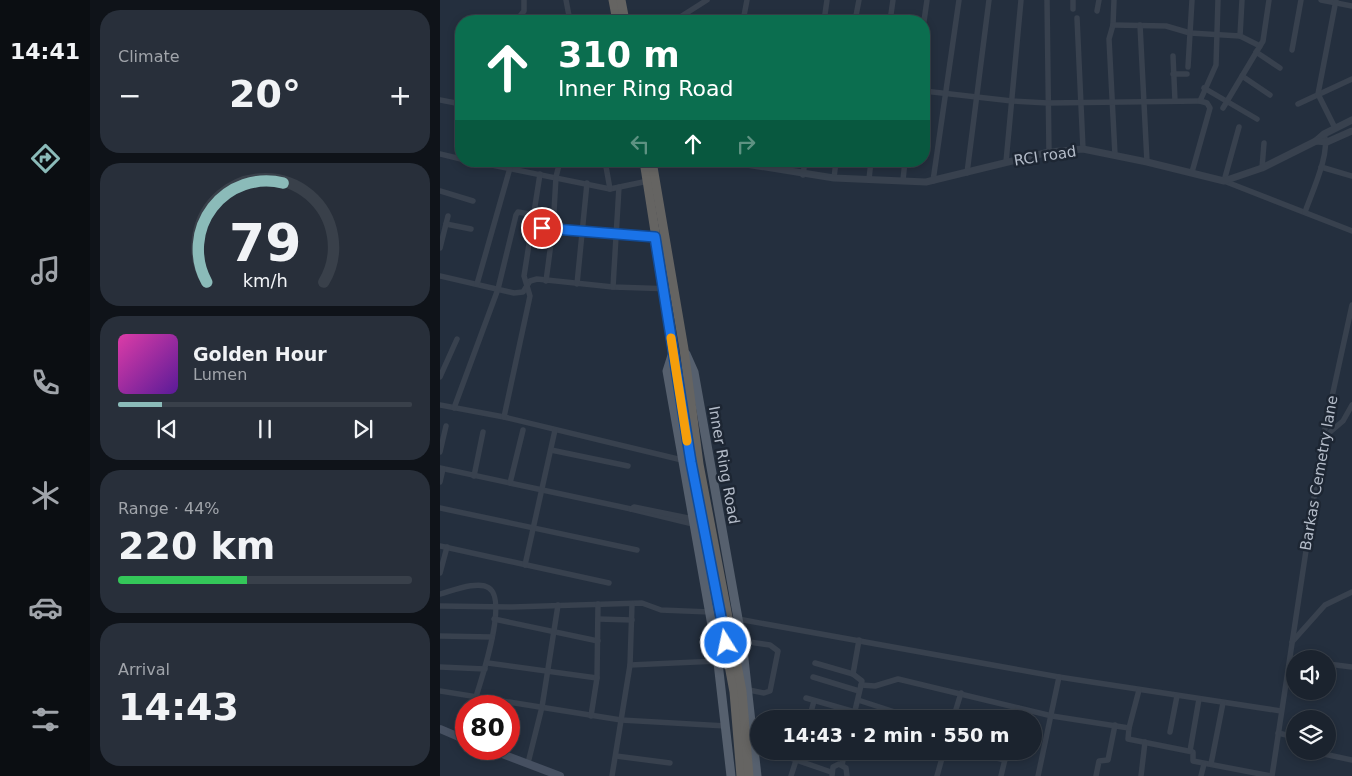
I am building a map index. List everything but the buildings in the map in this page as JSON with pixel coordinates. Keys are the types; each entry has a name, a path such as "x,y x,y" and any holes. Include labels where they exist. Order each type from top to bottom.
{"highway":[{"path":"613,0 616,15"},
{"path":"621,0 624,15"},
{"path":"645,167 700,516 734,692 741,776"},
{"name":"Inner Ring Road","path":"653,167 684,349"},
{"path":"684,349 699,464 741,682 749,776"}],"main road":[{"name":"Inner Ring Road","path":"684,349 694,372 742,641 751,710"},
{"path":"673,352 667,370 718,662 729,776"},
{"path":"440,730 455,736"},
{"path":"726,733 750,733"},
{"path":"520,760 557,776"},
{"name":"Inner Ring Road","path":"757,760 757,776"}],"street":[{"path":"521,15 524,11 524,0"},
{"path":"566,0 569,15"},
{"path":"683,15 707,0"},
{"path":"744,15 746,0"},
{"path":"825,15 827,0"},
{"path":"856,15 859,0"},
{"path":"891,15 893,0"},
{"path":"925,15 926,0"},
{"path":"932,182 959,0"},
{"path":"967,172 989,0"},
{"path":"1006,162 1021,0"},
{"path":"1047,0 1049,152"},
{"path":"1073,0 1073,9"},
{"path":"1098,11 1099,0"},
{"path":"1114,0 1113,25 1109,39 1115,155"},
{"path":"1173,74 1187,71 1192,0"},
{"path":"1200,101 1204,88 1215,71 1218,0"},
{"path":"1240,36 1242,0"},
{"path":"1223,108 1263,41 1269,0"},
{"path":"1292,50 1301,0"},
{"path":"1321,0 1336,1 1352,6"},
{"path":"1335,128 1318,94 1336,1"},
{"path":"1077,18 1083,149"},
{"path":"1113,25 1166,26 1190,33 1240,36 1260,46"},
{"path":"1140,25 1147,162"},
{"path":"1256,52 1280,68"},
{"path":"1173,56 1175,101"},
{"path":"1242,76 1270,94"},
{"path":"1298,104 1352,79"},
{"path":"1204,88 1257,119"},
{"path":"930,92 977,98 1048,103 1175,101 1200,101 1207,103 1210,108 1192,172"},
{"path":"440,100 455,103"},
{"path":"1224,181 1262,168 1316,141 1324,134 1352,120"},
{"path":"1224,181 1239,128"},
{"path":"1316,141 1327,142 1352,131"},
{"path":"1305,212 1321,167 1327,142 1324,134"},
{"path":"1262,168 1264,144"},
{"name":"RCI road","path":"760,167 834,178 932,182 1049,152 1083,149 1192,172 1224,181"},
{"path":"440,154 455,158"},
{"path":"505,167 556,176 610,189 648,181"},
{"path":"546,281 558,167"},
{"path":"606,167 610,189"},
{"path":"804,175 805,167"},
{"path":"834,178 835,167"},
{"path":"869,179 870,167"},
{"path":"903,180 904,167"},
{"path":"1321,167 1352,176"},
{"path":"477,284 510,168"},
{"path":"504,417 530,296 524,276 540,174"},
{"path":"1224,181 1352,230"},
{"path":"577,284 587,183"},
{"path":"613,287 618,187"},
{"path":"440,191 473,201"},
{"path":"454,408 498,289 516,215 518,212 535,215"},
{"path":"440,248 448,216"},
{"path":"446,224 471,229"},
{"path":"531,227 655,237"},
{"path":"440,276 519,294 533,280 613,287 674,289"},
{"name":"Barkas Cemetry lane","path":"1292,650 1323,438 1352,305"},
{"path":"440,377 457,339"},
{"path":"440,405 504,417 682,460"},
{"path":"1323,438 1342,421 1352,405"},
{"path":"440,452 446,426"},
{"path":"510,483 523,430"},
{"path":"525,565 555,430"},
{"path":"474,476 484,432"},
{"path":"551,450 628,466"},
{"path":"440,482 441,468 634,511 693,522"},
{"path":"440,508 637,550"},
{"path":"440,573 443,547 610,583"},
{"path":"440,594 478,585 485,586 492,591 496,606 492,637 486,666 477,695"},
{"path":"1292,642 1325,605 1352,592"},
{"path":"591,716 597,678 598,604"},
{"path":"612,776 630,665 632,604"},
{"path":"440,606 646,604 660,610 710,612"},
{"path":"528,763 542,707 558,605"},
{"path":"494,619 598,641"},
{"path":"598,619 632,620"},
{"path":"738,619 1139,690 1281,711"},
{"path":"440,636 492,637"},
{"path":"853,674 860,640"},
{"path":"742,641 770,645 778,651 770,691 764,693 749,690"},
{"path":"630,665 718,662"},
{"path":"815,663 853,674 861,679 856,710"},
{"path":"1336,665 1352,667"},
{"path":"440,667 486,666 548,670 597,678"},
{"path":"1038,776 1059,676"},
{"path":"813,677 860,688 875,686 898,679 1052,716 1129,728"},
{"name":"Barkas Cemetry lane","path":"1272,776 1286,687"},
{"path":"1139,690 1128,738 1193,752 1192,761 1272,776"},
{"path":"440,691 464,695"},
{"path":"955,710 960,693"},
{"path":"1170,732 1177,696"},
{"path":"806,698 848,710"},
{"path":"1190,751 1199,699"},
{"path":"858,700 889,710"},
{"path":"812,710 814,701"},
{"path":"1212,764 1223,703"},
{"path":"520,705 726,733"},
{"path":"1096,776 1099,761 1108,760 1115,726"},
{"path":"1278,733 1286,735"},
{"path":"1141,776 1145,742"},
{"path":"616,756 670,763"},
{"path":"1336,757 1352,760"},
{"path":"791,776 796,760 831,774 834,766 842,765"},
{"path":"842,765 843,760"},
{"path":"937,776 941,760"},
{"path":"1001,776 1005,760"},
{"path":"1201,776 1204,764"},
{"path":"842,765 847,770 849,776"}],"slow traffic":[{"path":"671,338 687,441"}],"route":[{"path":"542,228 655,237 702,525 726,643"}]}
